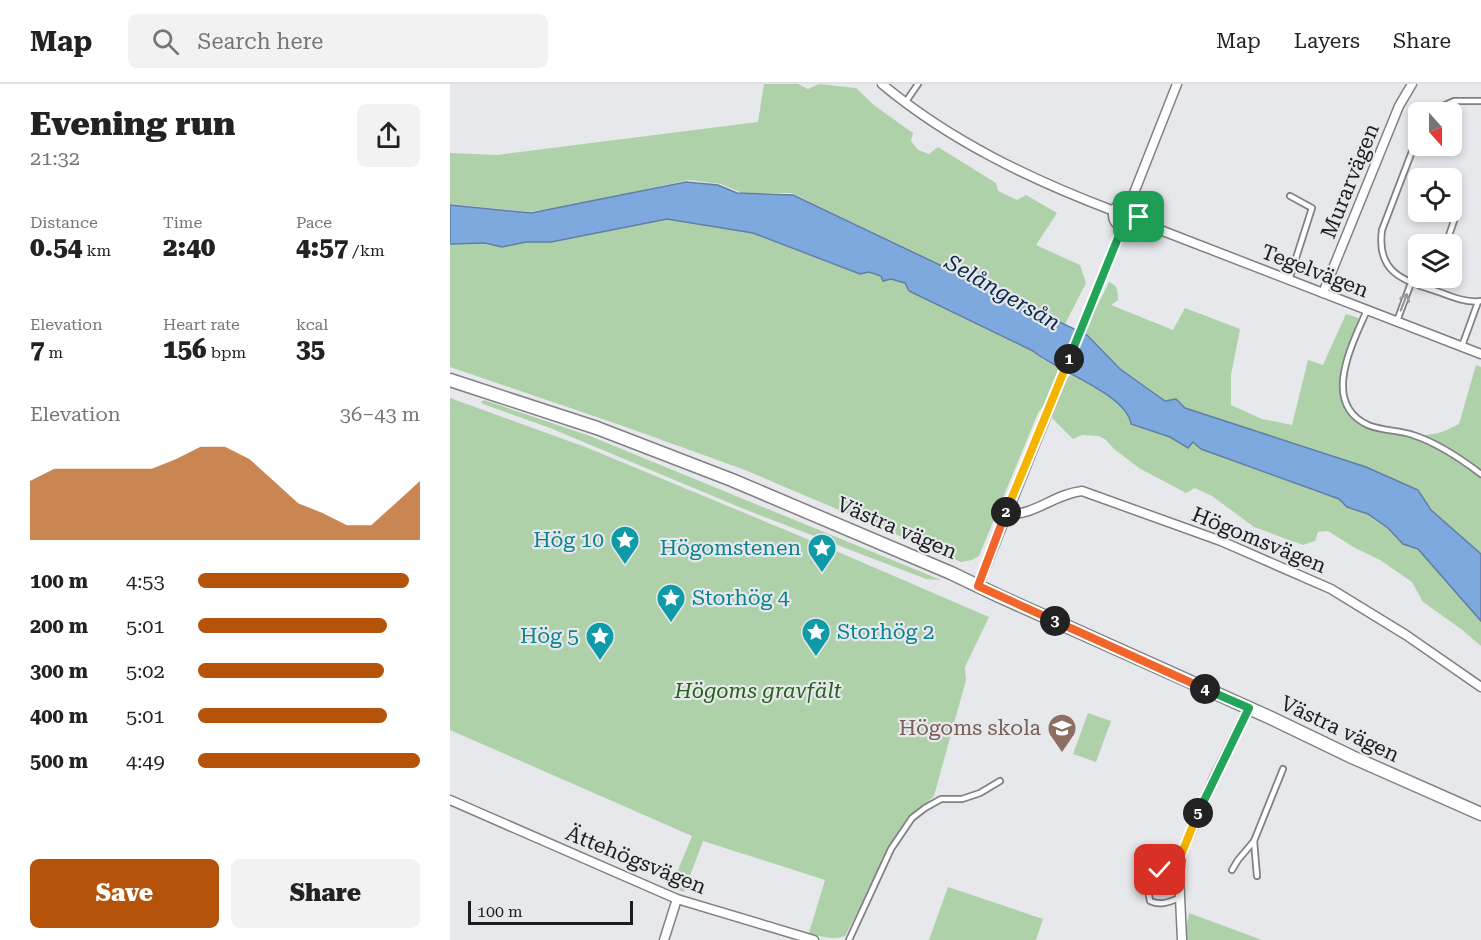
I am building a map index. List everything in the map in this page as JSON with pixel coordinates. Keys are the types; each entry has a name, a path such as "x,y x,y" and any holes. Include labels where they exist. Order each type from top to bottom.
{"street":[{"path":"882,84 905,103 1002,162 1069,194 1114,211"},
{"path":"1130,203 1177,84"},
{"name":"Murarvägen","path":"1323,293 1399,106 1412,84"},
{"path":"1121,203 1130,203 1139,213 1137,221 1131,228 1122,228 1115,222 1114,211 1121,203"},
{"name":"Tegelvägen","path":"1137,221 1481,354"},
{"path":"978,586 1005,514 1122,228"},
{"name":"Västra vägen","path":"450,380 597,428 732,480 951,573 1481,814"},
{"name":"Högomsvägen","path":"1005,514 1025,513 1060,495 1082,491 1221,541 1331,589 1406,634 1481,687"},
{"path":"1182,940 1179,898 1181,855 1214,778 1249,708"},
{"name":"Ättehögsvägen","path":"450,800 677,899 814,940"},
{"path":"664,940 677,899"}],"lane":[{"path":"905,103 918,84"},
{"path":"1452,102 1481,101"},
{"path":"1408,282 1399,278 1393,271 1383,253 1381,242 1382,230 1410,156"},
{"path":"1289,280 1312,208 1290,196"},
{"path":"1397,321 1409,288"},
{"path":"1427,288 1462,299 1480,301 1462,346"},
{"path":"1367,310 1344,371 1344,394 1353,415 1369,426 1405,432 1424,439 1449,452 1481,474"},
{"path":"1232,870 1254,841 1283,769"},
{"path":"849,940 891,849 900,832 912,819 925,808 941,800 962,799 980,793 1000,781"},
{"path":"1254,841 1257,876"},
{"path":"1179,898 1165,904 1156,903 1150,901 1148,890 1166,863 1181,855"}],"green space":[{"path":"764,84 798,84 808,89 819,84 856,88 875,106 913,133 911,141 918,150 929,154 938,147 996,183 998,191 1017,200 1026,195 1057,213 1036,245 1080,265 1086,283 1065,324 791,193 742,193 721,184 689,180 530,212 450,204 450,153 497,155 758,122"},
{"path":"667,219 753,233 859,274 869,272 905,283 1059,367 979,556 961,562 745,470 450,367 450,244 485,243 502,247 526,242 551,242"},
{"path":"1109,282 1116,287 1118,294 1118,300 1111,305 1173,330 1185,308 1240,329 1231,375 1231,405 1262,419 1292,425 1308,360 1323,365 1346,314 1358,318 1358,324 1342,369 1340,385 1343,401 1360,423 1373,429 1388,434 1419,436 1440,433 1459,424 1476,365 1481,367 1481,554 1431,510 1418,490 1366,467 1185,408 1176,399 1165,401 1120,369 1084,333"},
{"path":"1073,373 1116,402 1132,424 1170,437 1187,448 1193,441 1339,499 1347,506 1368,514 1388,528 1403,544 1418,549 1481,621 1481,646 1423,602 1412,582 1380,560 1328,531 1318,532 1315,541 1303,545 1254,527 1212,496 1195,488 1186,493 1139,468 1099,436 1082,435 1073,439 1052,418 1066,379"},
{"name":"Högoms gravfält","path":"450,398 588,448 989,617 965,667 966,680 934,796 900,829 845,936 827,938 809,933 825,880 703,841 684,892 671,887 692,836 450,730"},
{"path":"484,400 590,436 941,580 926,579 744,509 550,428 483,404 481,402"},
{"path":"1088,713 1111,721 1096,762 1073,754"},
{"path":"948,887 1043,919 1036,940 929,940"},
{"path":"1189,913 1262,940 1187,940 1185,933"}],"water":[{"path":"686,182 718,185 737,193 793,195 1087,335 1120,369 1165,401 1176,399 1185,408 1366,467 1418,490 1431,510 1481,554 1481,621 1418,549 1403,544 1388,528 1368,514 1347,507 1339,499 1201,449 1193,442 1188,448 1170,437 1131,424 1127,413 1117,403 1089,383 1033,351 909,291 905,283 891,279 883,281 881,276 869,272 860,274 753,233 667,219 551,242 526,242 502,247 485,243 450,244 450,205 531,213"}],"place":[{"name":"Hög 10","path":"625,566"},
{"name":"Högomstenen","path":"822,574"},
{"name":"Storhög 4","path":"671,624"},
{"name":"Storhög 2","path":"816,658"},
{"name":"Hög 5","path":"600,662"},
{"name":"Högoms skola","path":"1062,754"}],"route":[{"path":"1139,217 1131,228 1122,228 1005,514 978,586 1249,708 1214,778 1181,855 1166,863 1160,870"}],"water label":[{"name":"Selångersån","path":"1003,292"}]}
